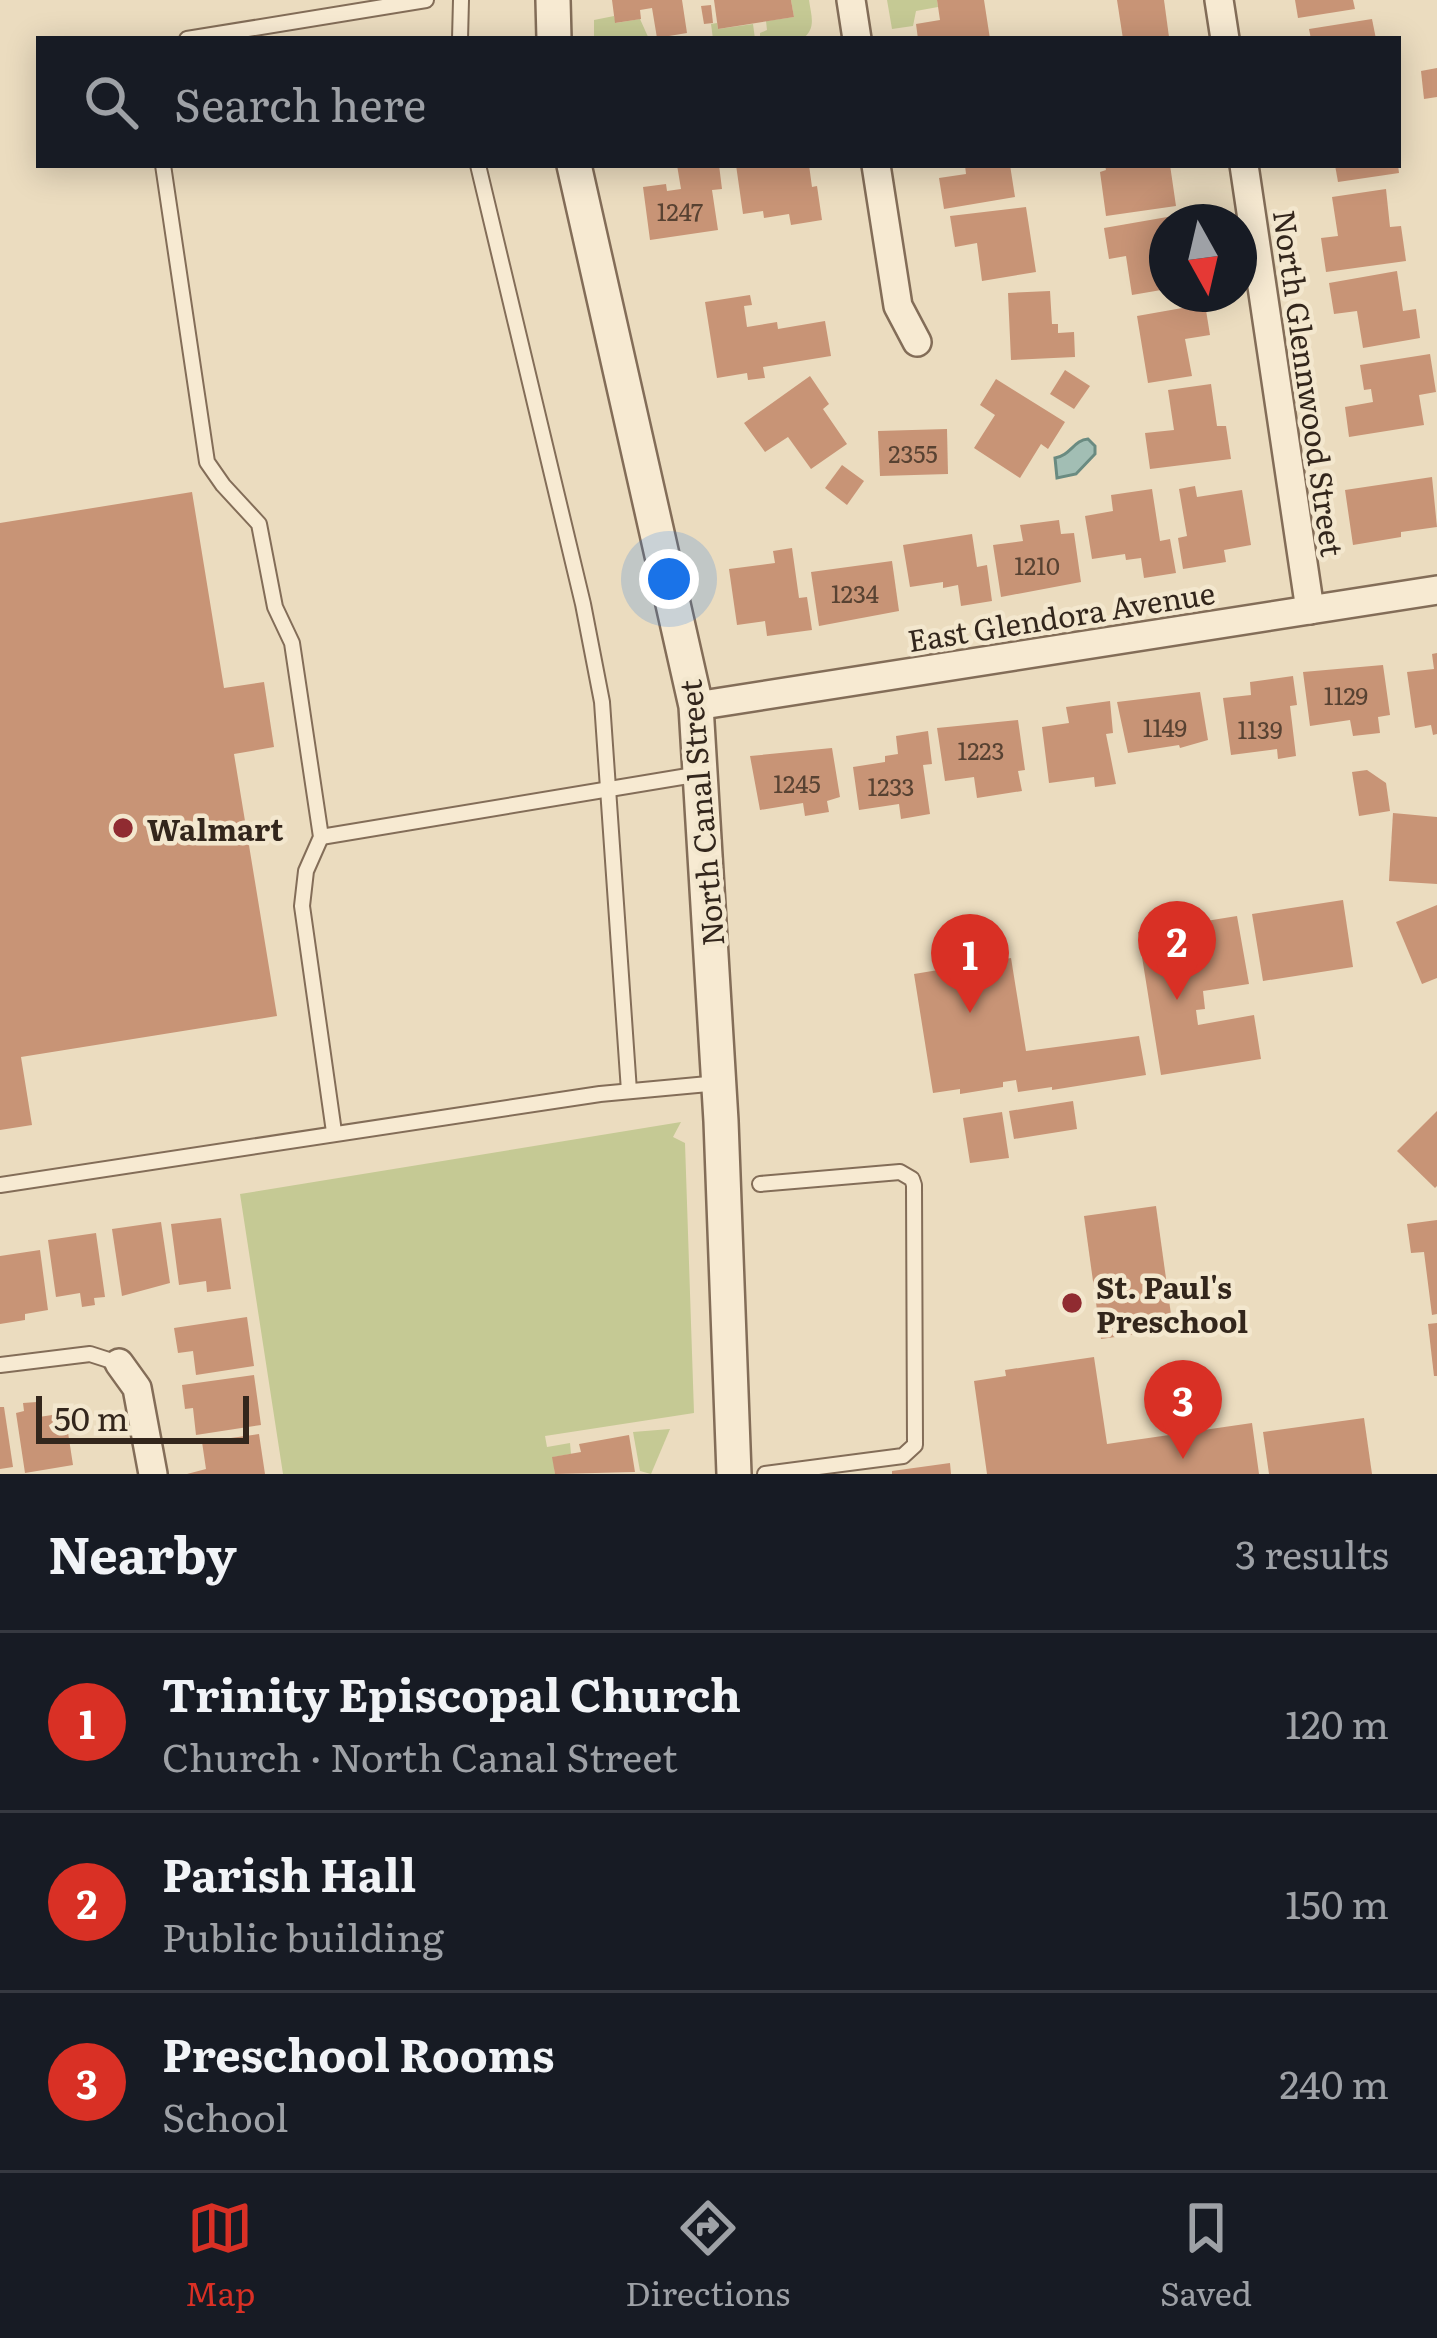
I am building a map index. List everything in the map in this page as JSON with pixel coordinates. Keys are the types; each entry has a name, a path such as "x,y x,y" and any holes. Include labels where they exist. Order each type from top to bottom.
{"street":[{"path":"553,0 554,36"},
{"path":"851,0 857,36"},
{"path":"1219,0 1225,36"},
{"name":"North Canal Street","path":"575,168 695,706 718,1083 734,1474"},
{"path":"876,168 898,306 916,342"},
{"name":"North Glennwood Street","path":"1244,168 1310,610"},
{"name":"East Glendora Avenue","path":"695,706 1437,590"},
{"path":"118,1363 137,1388 153,1474"}],"lane":[{"path":"203,36 363,5 426,0"},
{"path":"460,36 461,0"},
{"path":"163,168 207,462 262,532 275,607 292,643 321,837 306,871 302,906 334,1132"},
{"path":"479,168 590,634 602,702 629,1091"},
{"path":"321,837 702,774"},
{"path":"0,1185 334,1132 718,1083"},
{"path":"760,1184 900,1172 914,1185 915,1445 903,1456 765,1474"},
{"path":"0,1365 90,1354 118,1363"}],"green space":[{"path":"791,0 809,0 812,21 806,36 760,36 767,30 766,21 794,17"},
{"path":"887,0 937,0 938,7 916,11 913,26 892,29"},
{"path":"640,19 648,36 594,36 594,20"},
{"path":"717,23 718,29 753,24 755,36 713,36 711,24"},
{"path":"681,1122 673,1137 685,1143 694,1413 545,1436 547,1447 570,1443 571,1454 553,1457 555,1474 283,1474 240,1194"},
{"path":"670,1429 651,1474 640,1471 633,1432"}],"water":[{"path":"1088,439 1095,454 1076,474 1057,478 1055,458"}],"building":[{"path":"612,0 682,0 687,33 657,36 652,8 640,10 641,19 615,23"},
{"path":"714,0 791,0 794,17 718,29"},
{"path":"937,0 984,0 990,36 918,36 916,24 940,20"},
{"path":"1117,0 1164,0 1169,36 1123,36"},
{"path":"1295,0 1353,0 1355,9 1298,18"},
{"path":"711,5 713,23 704,24 701,6"},
{"path":"1372,19 1375,36 1310,36 1309,29"},
{"path":"1437,68 1437,97 1424,99 1421,71"},
{"path":"678,168 719,168 722,189 712,190 718,230 650,240 643,187 666,184 667,191 681,189"},
{"path":"736,168 809,168 822,220 791,225 789,214 764,218 763,211 743,214"},
{"path":"965,168 1010,168 1015,197 944,209 939,178 966,174"},
{"path":"1106,168 1170,168 1176,204 1149,204 1149,210 1106,216 1100,172"},
{"path":"1336,168 1398,168 1399,173 1338,182"},
{"path":"1386,189 1390,227 1401,226 1406,261 1326,272 1321,238 1338,236 1332,197"},
{"path":"1026,207 1036,272 982,281 977,243 955,247 950,216"},
{"path":"1149,220 1149,292 1132,295 1126,256 1109,259 1104,228"},
{"path":"1397,271 1403,311 1416,309 1420,338 1363,348 1357,311 1334,314 1329,283"},
{"path":"1050,291 1052,324 1058,324 1058,333 1074,332 1075,357 1011,360 1008,293"},
{"path":"750,295 752,305 744,306 747,327 777,322 778,329 825,321 831,356 763,367 765,378 748,380 747,373 717,378 705,302"},
{"path":"1206,312 1210,335 1185,339 1192,376 1148,383 1137,316"},
{"path":"1430,354 1436,392 1419,395 1424,425 1349,437 1345,407 1373,402 1371,389 1364,390 1360,365"},
{"path":"1065,370 1090,386 1074,409 1050,394"},
{"path":"810,376 829,404 823,409 847,444 811,469 788,437 765,452 744,423"},
{"path":"996,379 1065,422 1048,449 1041,444 1020,478 974,448 995,415 980,405"},
{"path":"1211,384 1217,426 1226,426 1231,459 1150,469 1145,433 1174,430 1168,390"},
{"path":"947,429 948,474 880,476 878,431"},
{"path":"842,465 864,481 847,505 825,488"},
{"path":"1432,477 1437,527 1353,545 1345,490"},
{"path":"1195,486 1197,497 1242,490 1251,545 1224,550 1226,562 1183,569 1178,538 1187,536 1179,489"},
{"path":"1152,489 1160,541 1170,539 1176,573 1144,578 1141,558 1126,560 1125,554 1092,559 1085,516 1113,511 1111,495"},
{"name":"Walmart","path":"192,492 224,688 264,682 274,747 234,754 277,1016 21,1057 32,1125 0,1130 0,523"},
{"path":"1059,520 1061,534 1074,533 1081,582 1001,597 993,545 1023,541 1020,525"},
{"path":"972,534 977,567 987,565 992,601 961,606 958,585 943,588 943,582 910,587 903,545"},
{"path":"792,548 799,598 807,597 812,630 767,636 765,621 737,625 729,569 775,563 773,551"},
{"path":"892,561 899,611 819,626 811,572"},
{"path":"1437,653 1437,734 1433,735 1431,725 1415,728 1407,672 1434,669 1432,654"},
{"path":"1383,665 1390,715 1378,717 1380,733 1353,736 1350,720 1310,726 1303,672"},
{"path":"1293,676 1297,705 1290,706 1296,756 1278,759 1277,749 1231,755 1223,698 1251,695 1250,682"},
{"path":"1200,692 1208,740 1128,753 1117,702"},
{"path":"1110,701 1113,733 1106,734 1116,784 1095,787 1094,777 1049,783 1042,727 1069,723 1066,707"},
{"path":"1018,720 1025,770 1018,771 1022,791 977,798 974,777 945,781 937,728"},
{"path":"928,731 932,764 923,765 930,814 901,819 899,804 859,810 853,767 885,762 885,756 898,754 896,736"},
{"path":"832,748 840,797 827,801 829,812 805,816 803,803 760,810 750,756"},
{"path":"1367,770 1386,783 1390,811 1359,816 1352,772"},
{"path":"1393,813 1437,817 1437,884 1389,881"},
{"path":"1343,900 1353,967 1263,981 1252,914"},
{"path":"1437,905 1437,978 1422,984 1396,922"},
{"path":"1237,916 1249,984 1203,991 1205,1009 1196,1010 1198,1025 1254,1015 1261,1059 1161,1075 1138,932"},
{"path":"1011,958 1026,1051 1139,1036 1146,1075 1052,1090 1018,1092 1016,1080 1003,1082 1003,1087 960,1094 960,1089 933,1093 914,974"},
{"path":"1073,1101 1077,1129 1014,1139 1009,1111"},
{"path":"1437,1111 1437,1186 1435,1188 1397,1151"},
{"path":"1002,1112 1009,1158 970,1163 963,1118"},
{"path":"1156,1206 1173,1329 1101,1339 1084,1216"},
{"path":"221,1218 231,1289 207,1292 206,1281 179,1285 171,1224"},
{"path":"1437,1220 1437,1314 1432,1315 1424,1252 1411,1253 1407,1224"},
{"path":"161,1222 170,1283 122,1296 112,1229"},
{"path":"96,1233 105,1297 82,1307 80,1293 56,1297 48,1240"},
{"path":"40,1250 48,1310 0,1324 0,1256"},
{"path":"247,1317 254,1366 196,1375 193,1351 178,1353 174,1328"},
{"path":"1437,1323 1437,1376 1434,1376 1428,1324"},
{"path":"1094,1357 1107,1444 1252,1423 1259,1474 987,1474 974,1381 1006,1376 1005,1370"},
{"path":"254,1375 261,1425 196,1435 193,1408 185,1409 182,1385"},
{"path":"37,1402 39,1417 65,1413 73,1465 25,1473 16,1413 24,1411 23,1403"},
{"path":"0,1407 4,1407 13,1467 0,1469"},
{"path":"1364,1418 1372,1474 1269,1474 1263,1432"},
{"path":"259,1434 265,1474 187,1474 206,1469 202,1442"},
{"path":"629,1435 635,1472 555,1474 552,1457 581,1452 579,1444"},
{"path":"950,1463 951,1474 892,1474 892,1471"}],"place":[{"name":"Walmart","path":"123,828"},
{"name":"Parish Hall","path":"1177,1000"},
{"name":"Trinity Episcopal Church","path":"970,1013"},
{"name":"St. Paul's Preschool","path":"1072,1303"},
{"name":"Preschool Rooms","path":"1183,1459"}]}
